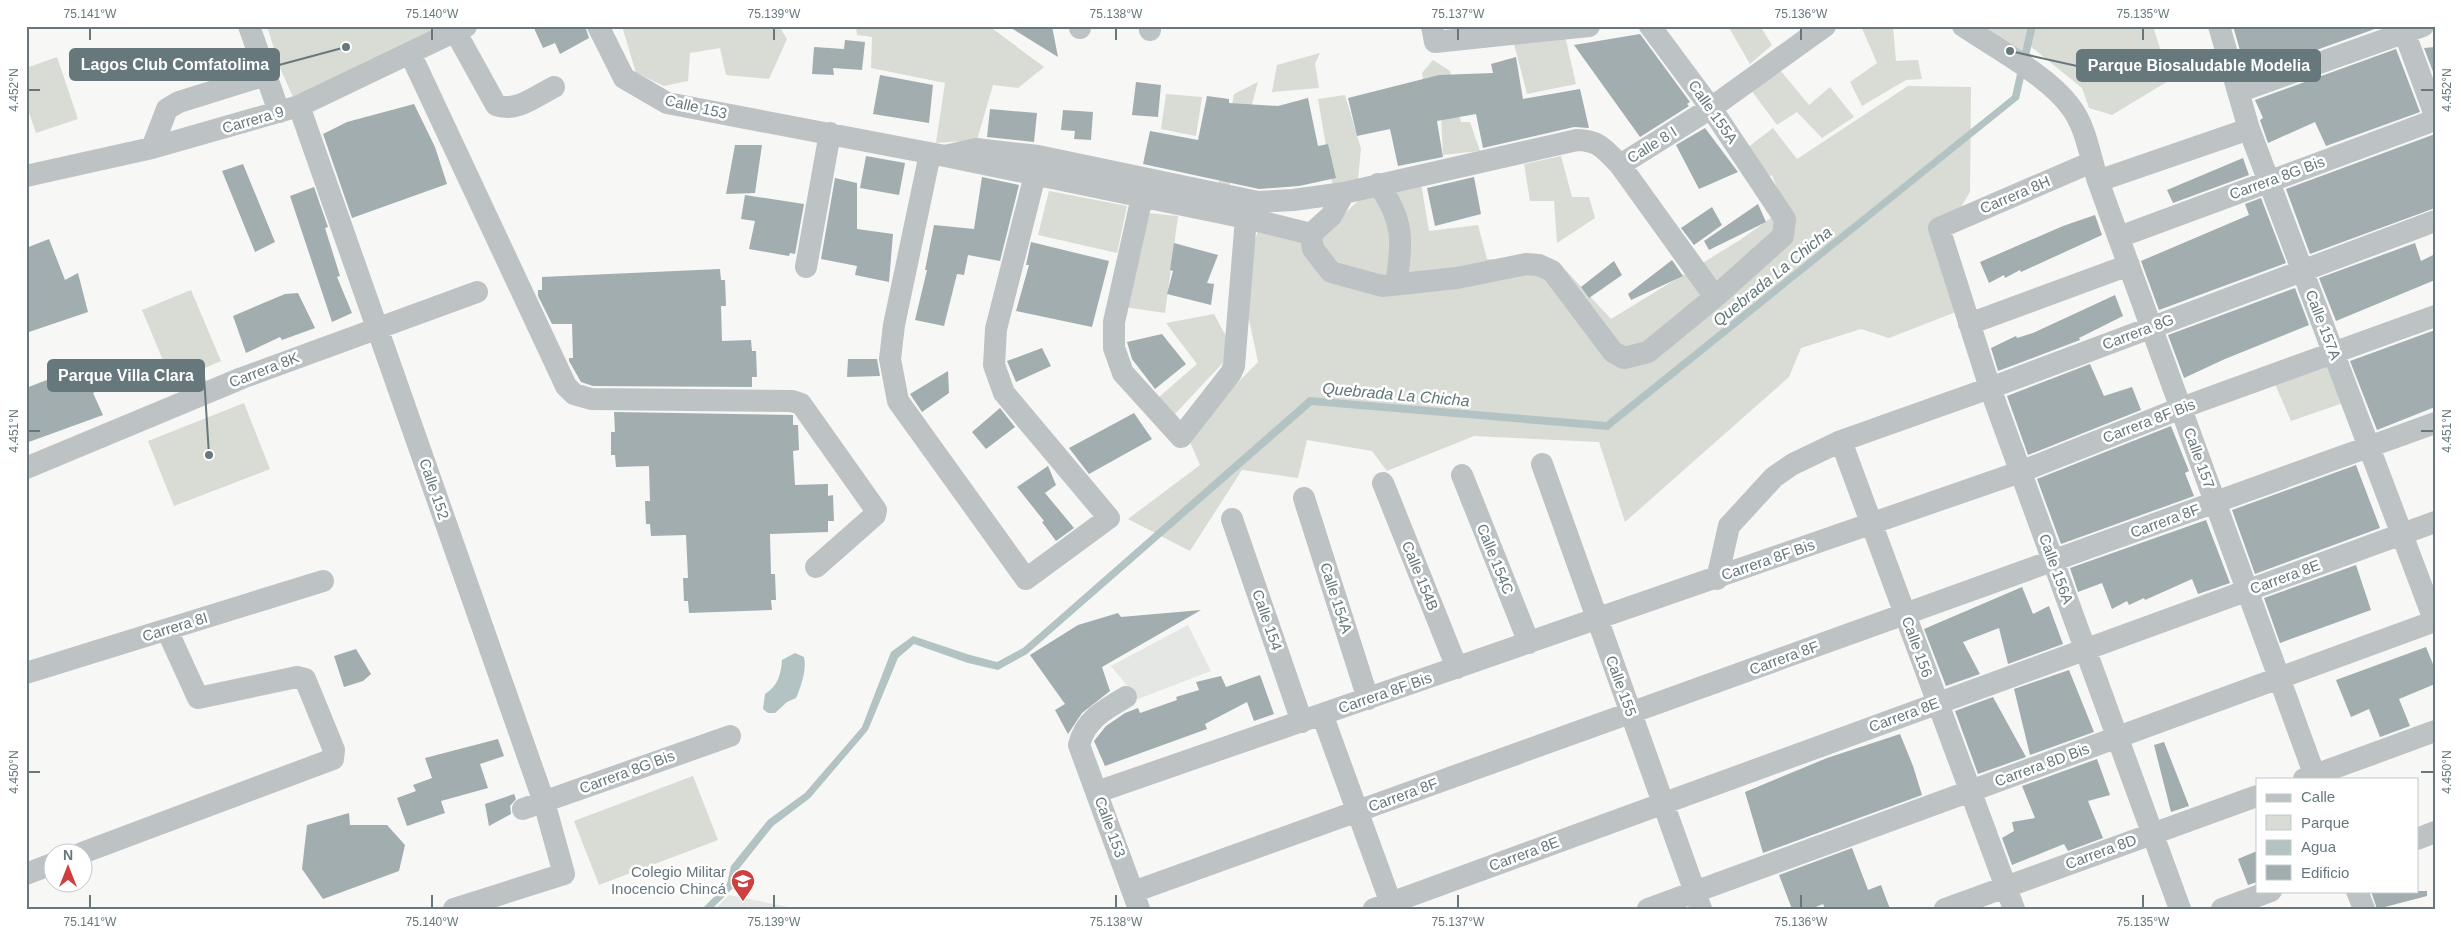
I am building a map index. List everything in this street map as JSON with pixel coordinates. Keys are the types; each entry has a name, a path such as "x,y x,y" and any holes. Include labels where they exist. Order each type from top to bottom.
{"street":[{"name":"Calle 152","path":"250,26 266,75 289,109 377,327 534,806 564,874 454,909"},
{"name":"Calle 153","path":"598,26 624,78 667,103 938,155 1036,166"},
{"path":"1434,34 1589,26"},
{"name":"Calle 155A","path":"1396,284 1457,278 1526,264 1539,265 1552,271 1614,352 1624,358 1648,352 1715,297 1783,236 1785,219 1773,200 1711,108 1650,26"},
{"name":"Calle 8 I","path":"1036,166 1258,202 1293,200 1344,193 1577,140 1590,140 1602,146 1620,165 1711,108 1825,26"},
{"name":"Calle 157","path":"1962,26 2052,87 2070,106 2078,119 2095,171 2279,678 2311,777"},
{"name":"Calle 157A","path":"2219,26 2249,129 2435,621"},
{"path":"2238,92 2410,28 2435,115"},
{"path":"461,29 496,105 505,109 513,108 554,87"},
{"name":"Carrera 9","path":"26,176 152,148 289,109 461,29"},
{"path":"410,53 566,386 574,394 591,399 792,401 802,404 876,510 875,515 816,567"},
{"path":"152,148 167,109 179,102 266,75"},
{"name":"Carrera 8G Bis","path":"2119,237 2435,120"},
{"name":"Carrera 8H","path":"1939,228 2095,171 2249,129"},
{"path":"806,267 830,133"},
{"path":"938,155 894,325 890,359 898,401 1026,579 1109,518 1004,392 994,365 996,330 1036,166 1142,197 1246,218 1311,234"},
{"path":"1620,165 1715,297"},
{"path":"1311,234 1313,249 1331,272 1382,286 1396,284 1400,256 1400,227 1392,203 1378,184"},
{"path":"1311,234 1331,216 1344,193"},
{"path":"1142,197 1114,322 1114,348 1123,373 1181,437 1231,373 1234,366 1246,218"},
{"name":"Carrera 8G","path":"1717,579 1729,526 1774,477 1793,464 1841,441 1990,388 2435,221"},
{"name":"Calle 156A","path":"1939,228 1990,388 2180,909"},
{"path":"1969,324 2129,265"},
{"name":"Carrera 8K","path":"26,468 242,378 477,292"},
{"name":"Carrera 8F Bis","path":"1097,792 1717,579 2020,472 2181,408 2435,316"},
{"name":"Carrera 8F","path":"1136,900 1358,811 2435,423"},
{"name":"Calle 156","path":"1841,441 2014,909"},
{"name":"Calle 155","path":"1542,464 1698,900"},
{"name":"Calle 154C","path":"1462,475 1529,643"},
{"name":"Calle 154B","path":"1383,483 1457,668"},
{"name":"Calle 154A","path":"1304,498 1368,699"},
{"name":"Calle 154","path":"1232,519 1312,718 1358,811 1386,907"},
{"name":"Carrera 8E","path":"1386,907 1663,803 2435,522"},
{"name":"Carrera 8I","path":"26,673 323,581"},
{"name":"Carrera 8D Bis","path":"1648,909 1698,900 1971,791 2435,621"},
{"path":"92,849 333,759 334,750 305,679 297,677 198,698 167,630"},
{"name":"Calle 153","path":"1126,697 1103,710 1090,722 1081,736 1079,745 1136,900"},
{"path":"2311,777 2435,731"},
{"name":"Carrera 8G Bis","path":"534,806 730,736"},
{"name":"Carrera 8D","path":"1945,909 2256,796"},
{"path":"2418,839 2435,832"},
{"path":"26,874 42,868"},
{"path":"2222,909 2268,892"},
{"path":"2358,892 2364,909"}],"shaded area":[{"path":"1188,625 1211,671 1138,699 1111,666"},
{"name":"Colegio Militar Inocencio Chincá","path":"729,895 798,909 715,909"}],"green space":[{"path":"267,26 461,26 297,106 280,68"},
{"path":"622,26 779,26 787,39 769,79 726,75 720,48 690,53 688,81 664,86 636,73"},
{"path":"856,26 989,26 1044,67 1018,88 993,85 977,140 936,143 945,83 871,68 872,37 857,35"},
{"path":"1728,26 1760,26 1772,45 1750,64"},
{"path":"1861,26 1893,26 1896,61 1918,60 1922,79 1906,80 1862,106 1850,82 1877,63"},
{"path":"1969,26 2032,26 2020,76"},
{"path":"2032,26 2153,26 2170,80 2112,115 2089,108 2082,88 2029,45"},
{"path":"1565,36 1576,84 1527,94 1514,44"},
{"path":"1320,53 1315,64 1319,88 1272,92 1277,65"},
{"path":"57,57 78,119 36,133 26,104 26,68"},
{"path":"1433,60 1450,71 1461,122 1470,122 1480,151 1443,155 1441,117 1431,118 1422,73"},
{"path":"1780,70 1809,105 1830,87 1854,117 1822,138 1797,112 1777,125 1751,90"},
{"path":"1258,82 1229,188 1218,186 1234,94"},
{"path":"1908,86 1971,87 1970,192 1938,245 1961,310 1889,338 1861,329 1801,348 1789,377 1625,522 1599,442 1474,436 1387,471 1372,451 1307,440 1298,478 1242,470 1190,551 1128,519 1200,465 1187,435 1258,362 1241,281 1259,228 1324,233 1359,200 1421,183 1429,231 1478,225 1487,259 1559,263 1611,319 1740,240 1785,208 1772,175 1767,178 1747,148 1773,128 1797,159"},
{"path":"1166,94 1202,97 1196,136 1161,129"},
{"path":"1345,95 1361,149 1358,179 1333,187 1318,99"},
{"path":"1561,156 1572,197 1589,197 1595,218 1557,243 1554,201 1530,201 1524,164"},
{"path":"1049,191 1127,206 1117,253 1038,235"},
{"path":"1148,213 1178,216 1165,313 1124,307"},
{"path":"191,290 221,361 172,382 142,310"},
{"path":"1214,314 1234,351 1175,414 1159,397 1197,364 1166,323"},
{"path":"2331,359 2343,403 2291,421 2274,382"},
{"path":"244,403 270,469 174,506 148,441"},
{"path":"693,776 718,840 599,885 574,821"}],"water":[{"path":"2028,26 2036,26 2019,99 1608,430 1312,405 1027,654 998,670 968,663 914,644 898,658 868,730 810,798 773,826 738,870 733,888 712,909 702,909 727,884 731,866 768,820 805,793 862,727 891,652 913,636 997,662 1023,648 1309,397 1606,422 2012,96"},
{"path":"795,653 804,657 805,662 803,678 796,698 787,702 775,713 768,713 763,709 765,694 778,679 782,660"}],"building":[{"path":"533,26 585,26 589,38 560,54 555,43 543,48"},
{"path":"1008,26 1052,26 1058,57"},
{"path":"2233,26 2383,26 2247,75"},
{"path":"1640,34 1690,102 1687,104 1689,106 1640,137 1574,45"},
{"path":"845,40 865,42 862,70 833,68 834,75 812,74 814,47 844,49"},
{"path":"2435,47 2435,77 2424,48"},
{"path":"2396,49 2420,112 2326,146 2315,122 2268,143 2260,120 2263,118 2255,100"},
{"path":"1516,57 1523,99 1580,89 1589,128 1574,127 1483,148 1476,114 1437,121 1443,157 1398,166 1390,129 1357,136 1348,98 1439,75 1493,73 1491,64"},
{"path":"880,75 933,85 929,123 873,114"},
{"path":"1136,82 1161,85 1158,117 1132,115"},
{"path":"1207,96 1229,99 1229,103 1278,106 1308,98 1318,146 1328,144 1336,178 1299,186 1259,189 1143,164 1150,131 1198,140"},
{"path":"414,104 435,147 447,184 352,218 323,134 347,122"},
{"path":"990,109 1037,113 1034,142 987,137"},
{"path":"1063,110 1093,112 1091,140 1074,139 1075,131 1061,130"},
{"path":"1705,128 1738,172 1699,189 1676,145"},
{"path":"2435,134 2435,208 2310,254 2286,189"},
{"path":"735,145 762,145 755,193 726,194"},
{"path":"866,156 905,163 899,195 860,188"},
{"path":"2243,158 2249,175 2173,203 2167,190"},
{"path":"243,164 275,242 255,252 222,171"},
{"path":"982,177 1019,185 1000,261 968,255 964,275 957,274 944,326 915,320 927,270 925,270 934,225 974,229"},
{"path":"1474,177 1481,214 1435,226 1427,188"},
{"path":"835,178 857,183 857,229 893,234 889,282 855,275 857,266 821,259"},
{"path":"314,187 328,227 325,228 340,276 337,277 352,313 332,322 290,196"},
{"path":"745,195 804,204 795,254 790,253 789,256 749,249 755,221 741,219"},
{"path":"2261,198 2286,263 2159,310 2141,261 2249,215 2245,204"},
{"path":"1758,204 1766,222 1709,250 1704,241"},
{"path":"1712,207 1722,225 1694,245 1681,228"},
{"path":"2095,215 2102,235 2021,272 2020,270 2005,278 2004,275 1989,283 1980,262 2063,226"},
{"path":"49,239 65,280 78,273 88,312 26,333 26,248"},
{"path":"1031,242 1109,261 1092,327 1016,311 1029,265 1026,265"},
{"path":"1174,243 1218,255 1207,283 1214,284 1211,305 1167,294 1173,271 1170,270"},
{"path":"2415,243 2421,261 2435,254 2435,280 2336,321 2319,278"},
{"path":"1672,260 1683,276 1631,300 1628,294"},
{"path":"1614,261 1622,275 1589,298 1581,287"},
{"path":"720,269 721,280 725,280 726,306 721,306 722,341 751,340 752,351 756,351 757,377 752,377 752,387 593,386 581,382 569,361 569,358 573,358 572,324 552,324 538,296 538,290 542,290 542,277"},
{"path":"2295,288 2309,325 2184,378 2168,335"},
{"path":"298,293 315,328 282,340 280,337 246,353 233,316 285,294"},
{"path":"2115,295 2123,316 2079,338 2080,340 1998,371 1991,348 2016,336 2017,338 2033,333"},
{"path":"2435,330 2435,407 2377,430 2350,361"},
{"path":"1162,334 1186,364 1155,389 1132,359 1127,342"},
{"path":"1042,348 1051,366 1016,382 1007,361"},
{"path":"848,359 877,359 880,376 847,377"},
{"path":"2090,364 2104,396 2132,387 2141,410 2028,455 2007,396"},
{"path":"97,366 106,387 93,393 103,415 26,443 26,388 52,378 54,385"},
{"path":"948,371 949,393 922,412 910,394"},
{"path":"1000,408 1015,427 986,449 972,432"},
{"path":"614,412 793,415 793,425 798,425 799,450 793,451 795,485 828,484 828,496 833,495 834,521 828,521 828,532 770,534 771,574 775,574 776,600 771,600 772,610 689,613 688,601 684,601 683,578 688,578 686,535 651,536 650,524 646,524 645,501 650,501 649,466 616,467 615,455 611,455 611,432 615,432"},
{"path":"1134,413 1152,439 1089,474 1069,448"},
{"path":"2171,426 2189,471 2185,473 2194,496 2061,544 2037,479"},
{"path":"2356,465 2380,528 2255,574 2232,510"},
{"path":"1048,466 1056,485 1045,493 1074,528 1056,541 1042,522 1044,521 1017,487"},
{"path":"2206,520 2230,583 2198,594 2192,579 2145,600 2144,598 2129,605 2127,601 2112,609 2102,583 2078,592 2070,568"},
{"path":"2356,565 2371,610 2280,643 2264,598"},
{"path":"2022,587 2033,614 2049,606 2063,644 2008,664 1999,628 1963,642 1980,674 1946,686 1924,629"},
{"path":"1201,610 1102,667 1110,691 1082,713 1068,734 1055,710 1065,704 1030,655 1078,625 1118,613 1121,617"},
{"path":"2426,647 2435,669 2435,684 2399,699 2410,726 2380,737 2369,709 2351,717 2336,680"},
{"path":"356,649 371,674 363,681 344,687 334,656"},
{"path":"2069,670 2094,732 2030,755 2014,689"},
{"path":"1260,675 1274,714 1254,721 1247,702 1205,724 1207,729 1105,766 1094,741 1106,726 1125,713 1138,708 1140,713 1177,700 1176,697 1199,690 1196,682 1221,676 1226,687"},
{"path":"1993,697 2026,757 1978,774 1955,711"},
{"path":"1900,734 1922,795 1763,853 1745,792 1827,758"},
{"path":"498,739 504,756 480,764 488,788 441,801 445,813 407,826 397,798 416,791 413,785 432,778 425,758"},
{"path":"2164,742 2189,806 2171,812 2154,745"},
{"path":"2097,759 2110,795 2088,801 2103,838 2068,851 2064,844 2012,865 2002,838 2014,831 2012,822 2035,818 2022,786"},
{"path":"514,794 516,799 510,806 511,814 489,826 485,804"},
{"path":"349,813 350,825 387,825 405,845 399,871 323,899 302,869 307,825"},
{"path":"1852,848 1868,890 1881,885 1890,909 1825,909 1823,904 1811,909 1792,909 1779,875"},
{"path":"2256,851 2256,882 2248,885 2238,859"},
{"path":"2427,891 2427,896 2377,909 2371,892"}],"place":[{"name":"Lagos Club Comfatolima","path":"346,47"},
{"name":"Parque Biosaludable Modelia","path":"2010,51"},
{"name":"Parque Villa Clara","path":"209,455"},
{"name":"Colegio Militar Inocencio Chincá","path":"743,902"}],"water label":[{"name":"Quebrada La Chicha","path":"1772,276"},
{"name":"Quebrada La Chicha","path":"1396,394"}]}
